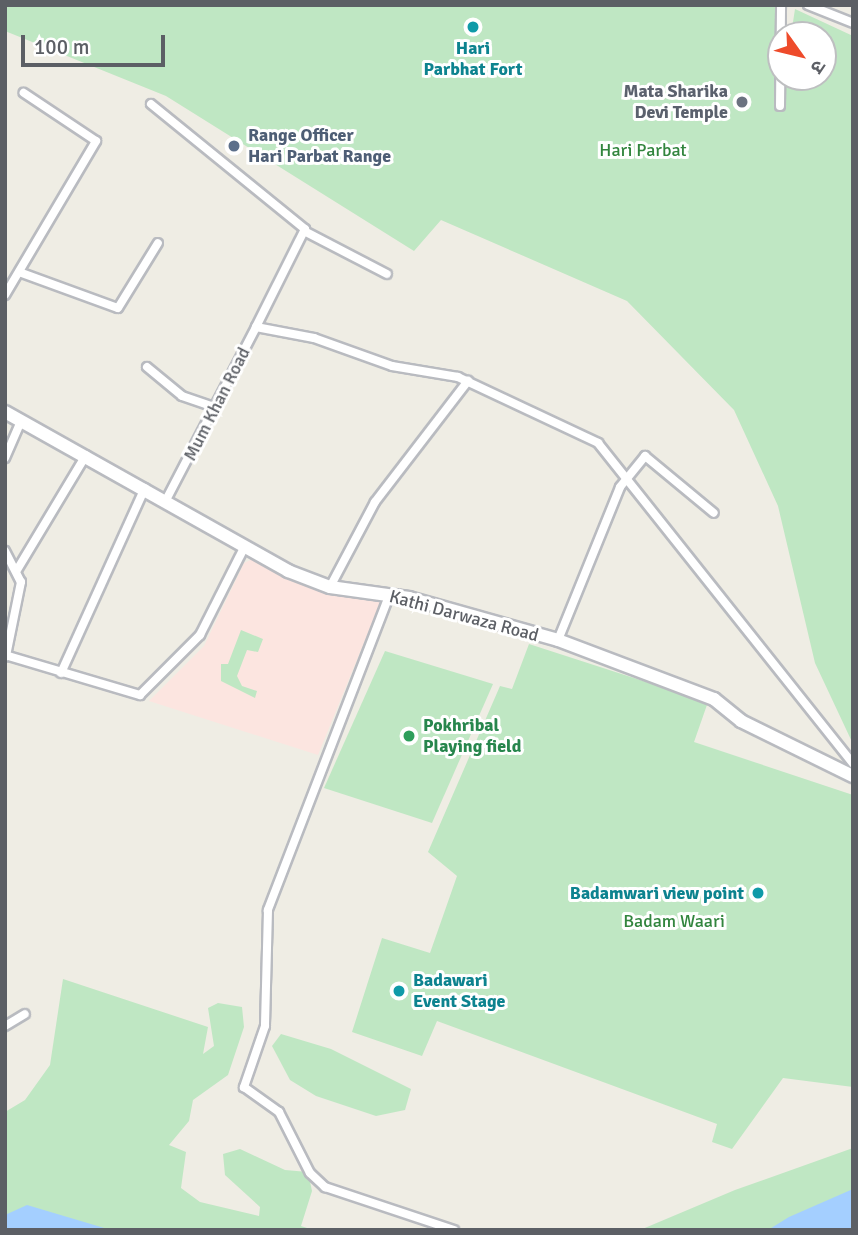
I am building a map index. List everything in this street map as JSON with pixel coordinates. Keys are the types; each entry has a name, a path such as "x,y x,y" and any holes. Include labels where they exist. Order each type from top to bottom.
{"street":[{"path":"780,106 781,5"},
{"path":"808,5 853,23"},
{"path":"5,295 96,141 24,93"},
{"path":"151,104 306,232 387,274"},
{"path":"256,327 306,232"},
{"path":"19,272 118,309 158,243"},
{"name":"Mum Khan Road","path":"166,500 256,327 314,338 398,367 468,381 598,443 853,764"},
{"path":"147,367 181,396 215,407"},
{"path":"330,587 375,502 468,381"},
{"name":"Kathi Darwaza Road","path":"5,412 145,488 244,548 330,587 389,596 558,640 714,699 741,721 853,776"},
{"path":"5,458 21,421"},
{"path":"17,570 86,455"},
{"path":"558,640 626,478 648,456 714,513"},
{"path":"61,673 145,488"},
{"path":"5,551 17,570 20,591 6,655 140,695 200,635 244,548"},
{"path":"389,596 268,910 265,1026 244,1087 279,1112 310,1173 325,1187 454,1230"},
{"path":"5,1026 25,1014"}],"shaded area":[{"path":"257,557 321,589 381,601 318,755 149,701 204,646 244,563"}],"green space":[{"name":"Hari Parbat","path":"5,5 781,5 781,21 767,21 767,91 781,91 781,99 782,91 837,91 837,29 853,36 853,744 815,663 778,506 734,410 627,301 441,220 414,251 166,96 5,31"},
{"name":"Hari Parbat","path":"795,9 821,21 793,21"},
{"path":"241,630 263,639 258,652 247,650 237,676 242,686 257,691 255,698 221,681 221,664 228,664"},
{"name":"Badam Waari","path":"529,644 708,702 694,742 853,795 853,1087 783,1078 732,1149 712,1142 717,1124 437,1021 422,1056 352,1032 382,938 430,953 457,876 428,852 500,686 512,689"},
{"name":"Pokhribal Playing field","path":"385,651 493,684 432,823 324,788"},
{"path":"63,979 208,1027 203,1054 214,1046 208,1008 218,1003 242,1007 244,1027 228,1075 193,1100 189,1121 169,1145 186,1152 181,1188 200,1202 259,1216 260,1207 225,1175 223,1154 240,1149 285,1170 308,1172 312,1191 301,1226 313,1230 5,1230 5,1112 25,1100 50,1065"},
{"path":"281,1034 331,1049 411,1089 405,1110 376,1116 316,1096 290,1080 272,1046"},
{"path":"853,1148 853,1230 640,1230 735,1190"}],"water":[{"path":"853,1189 853,1230 768,1230 789,1217"},
{"path":"27,1205 111,1230 5,1230 5,1215"}],"place":[{"name":"Hari Parbhat Fort","path":"473,27"},
{"name":"Mata Sharika Devi Temple","path":"742,102"},
{"name":"Range Officer Hari Parbat Range","path":"234,146"},
{"name":"Pokhribal Playing field","path":"409,736"},
{"name":"Badamwari view point","path":"758,893"},
{"name":"Badawari Event Stage","path":"399,991"}]}
